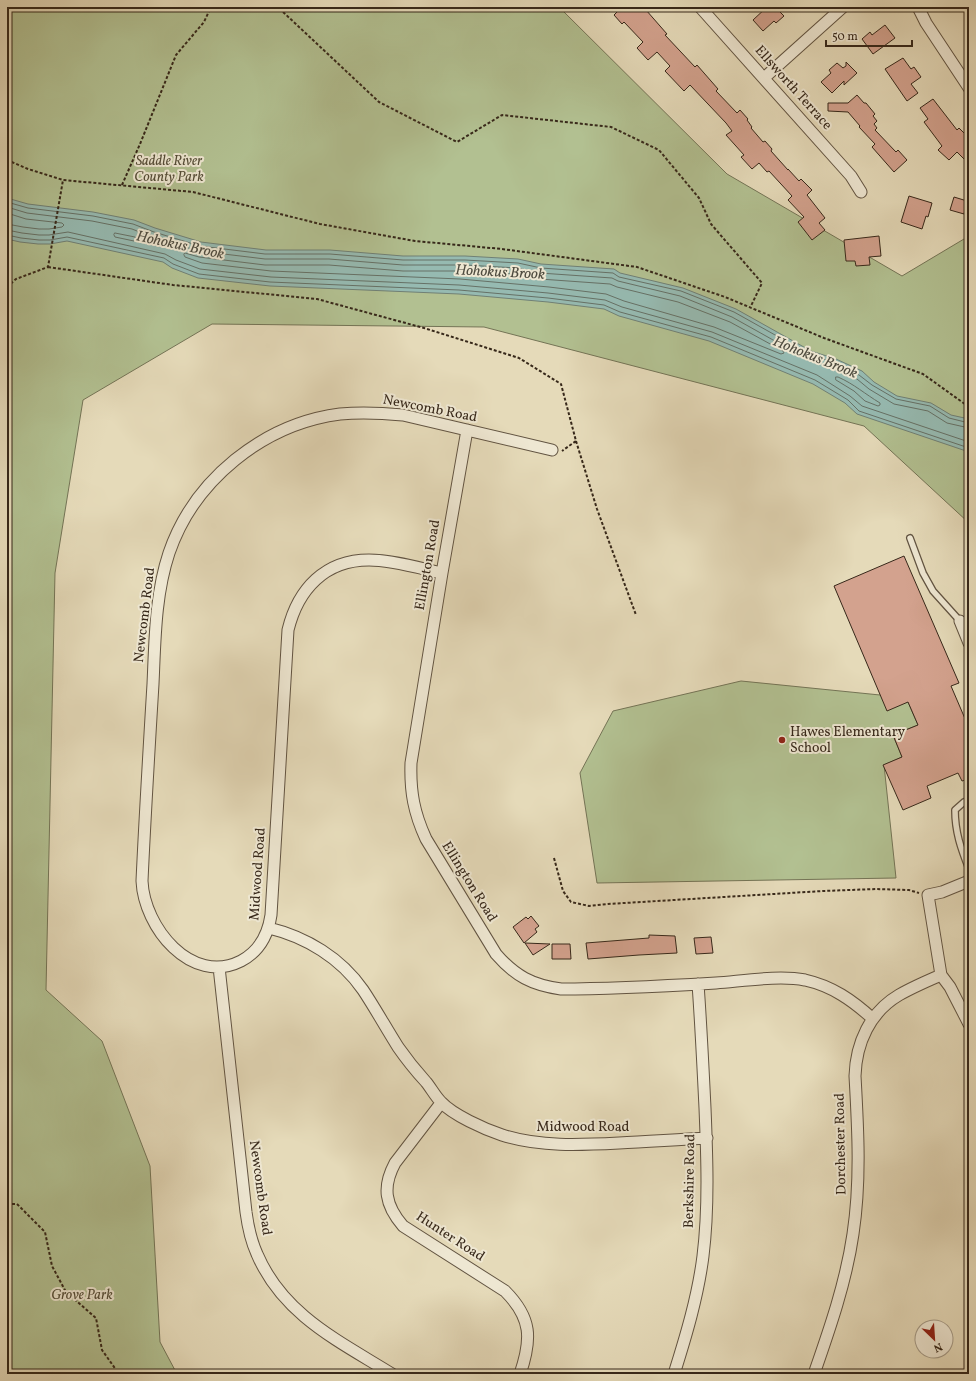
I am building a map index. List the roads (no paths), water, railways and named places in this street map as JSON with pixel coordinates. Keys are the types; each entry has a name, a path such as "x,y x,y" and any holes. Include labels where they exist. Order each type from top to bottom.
{"street":[{"name":"Ellsworth Terrace","path":"700,7 851,176 861,192"},
{"path":"764,78 843,7"},
{"path":"918,7 926,23 969,88"},
{"name":"Newcomb Road","path":"269,928 264,940 257,949 246,958 236,964 219,967 210,966 197,963 187,958 169,944 150,917 145,904 142,886 157,619 163,574 169,553 177,533 188,513 202,492 217,476 233,461 254,446 293,426 314,419 340,414 384,413 403,416 552,450"},
{"name":"Ellington Road","path":"467,430 411,763 411,784 413,803 418,822 426,840 496,954 516,974 530,982 546,987 561,989 698,984 785,978 804,980 839,992 855,1003 873,1019"},
{"name":"Midwood Road","path":"442,573 381,561 355,562 341,565 327,572 316,580 298,600 292,614 288,630 269,928 301,938 318,947 333,958 349,973 362,989 411,1065 427,1083 441,1103 459,1116 501,1135 521,1140 568,1144 707,1138"},
{"path":"960,621 969,643"},
{"path":"969,881 942,892 928,895 941,975 950,987 969,1024"},
{"name":"Newcomb Road","path":"219,967 246,1212 250,1235 257,1254 267,1274 280,1293 295,1310 313,1324 392,1374"},
{"name":"Dorchester Road","path":"814,1374 838,1302 853,1233 859,1159 855,1063 858,1048 864,1032 886,1004 898,995 941,975"},
{"name":"Berkshire Road","path":"674,1374 687,1334 703,1257 707,1206 707,1138 698,984"},
{"name":"Hunter Road","path":"441,1103 395,1163 390,1173 387,1185 387,1197 390,1208 403,1226 505,1291 514,1300 522,1313 528,1341 527,1354 520,1374"}],"lane":[{"path":"910,538 923,573 933,591 960,621"},
{"path":"969,800 964,802 955,810 957,838 969,869"}],"water":[{"name":"Hohokus Brook","path":"7,198 28,204 93,212 134,220 201,242 266,250 330,250 403,256 465,256 518,259 541,264 614,269 620,273 683,288 736,309 811,351 836,359 862,371 874,382 897,396 931,403 951,415 969,419 969,452 857,414 845,403 813,384 709,341 619,316 604,309 548,302 459,294 270,286 198,278 172,268 163,262 67,241 50,244 38,244 7,239"}],"place":[{"name":"Hawes Elementary School","path":"782,740"}],"park label":[{"name":"Saddle River County Park","path":"169,170"},
{"name":"Grove Park","path":"82,1295"}]}
